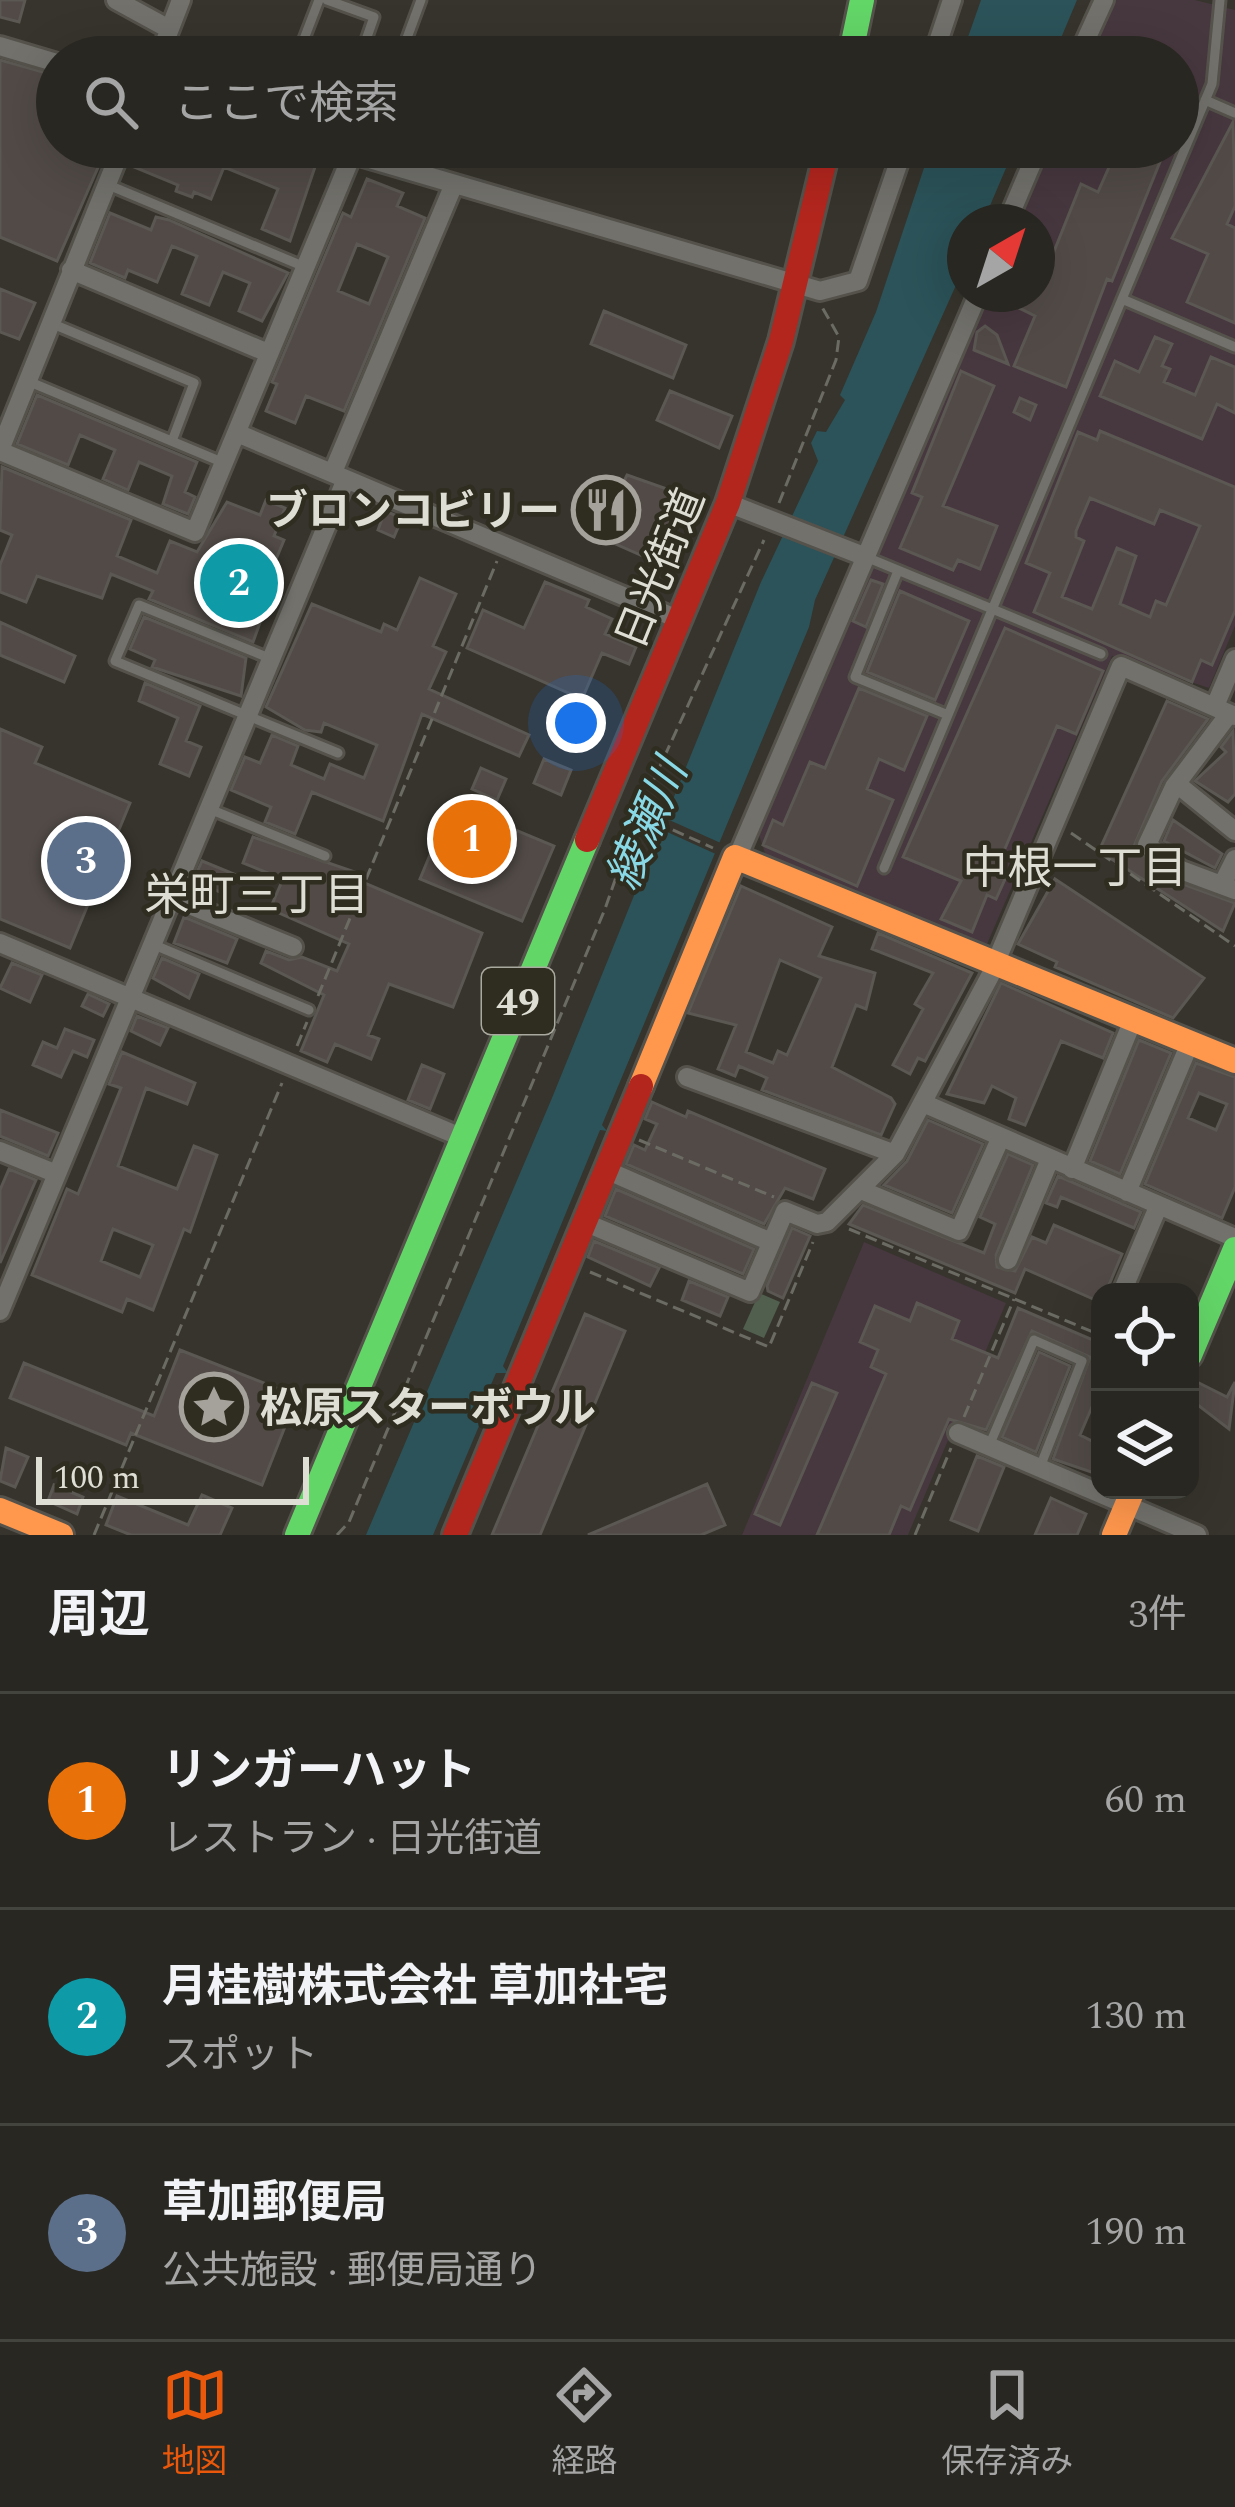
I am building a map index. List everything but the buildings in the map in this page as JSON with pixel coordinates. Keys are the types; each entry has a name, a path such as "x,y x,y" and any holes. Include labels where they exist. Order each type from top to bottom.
{"main road":[{"path":"854,36 862,0"},
{"name":"日光街道","path":"297,1535 728,503 808,286 826,168"},
{"path":"455,1535 733,856 1235,1061"},
{"path":"1199,1319 1235,1250"},
{"path":"1114,1535 1129,1499"},
{"path":"0,1510 61,1535"}],"street":[{"path":"116,0 170,29"},
{"path":"167,36 182,0"},
{"path":"940,36 952,0"},
{"path":"1088,36 1104,0"},
{"path":"0,46 36,57"},
{"path":"113,168 0,450 195,532 347,168"},
{"path":"398,168 808,286 858,281 897,168"},
{"path":"1015,204 1030,168"},
{"path":"0,1310 269,658 454,184"},
{"path":"71,270 268,353"},
{"path":"733,856 970,312"},
{"path":"237,433 680,620"},
{"path":"728,503 866,557"},
{"path":"1235,659 1226,712 1177,784 1147,845 1180,870 1229,888 1235,859"},
{"path":"584,1222 750,1292 785,1211 817,1224 829,1220 895,1154 996,963 1120,666 1226,712"},
{"path":"1177,784 1235,832"},
{"path":"172,898 293,947"},
{"path":"0,943 461,1137"},
{"path":"1072,1169 1133,1019"},
{"path":"1127,1192 1190,1043"},
{"path":"687,1078 895,1154"},
{"path":"923,1103 1235,1238"},
{"path":"861,1190 959,1231 1000,1137"},
{"path":"0,1150 57,1174"},
{"path":"1008,1260 1050,1160"},
{"path":"606,1170 771,1242"},
{"path":"1126,1283 1158,1207"},
{"path":"958,1433 1091,1484"},
{"path":"1134,1499 1197,1535"}],"lane":[{"path":"307,36 323,0 374,17 367,36"},
{"path":"408,36 422,0"},
{"path":"1199,114 1212,84 1220,0"},
{"path":"1205,100 1235,112"},
{"path":"884,868 1177,168"},
{"path":"106,184 305,267"},
{"path":"1122,299 1235,347"},
{"path":"53,324 194,383 172,441"},
{"path":"29,382 224,463"},
{"path":"866,557 1101,654"},
{"path":"898,571 855,677 948,715"},
{"path":"269,658 139,604 115,661 338,753"},
{"path":"207,808 325,856"},
{"path":"152,944 309,1010"},
{"path":"989,1446 1034,1340 1082,1361 1040,1468"}],"path":[{"path":"337,1535 349,1522 605,909 638,814 772,520 836,360 838,337 808,286"},
{"path":"94,1535 501,552"},
{"path":"638,814 733,856"},
{"path":"1055,821 1235,946"},
{"path":"621,1133 775,1197"},
{"path":"829,1220 1091,1331"}],"shaded area":[{"path":"1114,0 1195,0 1235,10 1235,626 1209,688 1112,656 987,944 766,856 759,835 981,312 1055,312 1055,204 1027,204 1042,168 1199,168 1199,36 1098,36"},
{"path":"864,1242 1006,1303 908,1535 742,1535"}],"green space":[{"path":"759,1293 780,1302 764,1338 743,1329"}],"water":[{"path":"981,0 1077,0 1062,36 968,36"},
{"path":"924,168 1006,168 991,204 947,204 947,305 815,600 809,627 602,1125 607,1131 600,1130 503,1366 508,1373 496,1373 483,1403 487,1407 433,1535 366,1535 552,1098 761,582 818,461 811,443 817,431 826,432 845,400 840,395 876,312"}],"pier":[{"path":"658,815 723,844 718,855 654,826"}],"traffic: fast":[{"path":"854,36 862,0"},
{"path":"297,1535 587,840"},
{"path":"1199,1334 1235,1249"}],"traffic: slow":[{"path":"641,1086 735,857 1235,1061"},
{"path":"1114,1535 1129,1499"},
{"path":"0,1510 61,1535"}],"traffic: jam":[{"path":"587,840 728,503 781,341 823,168"},
{"path":"455,1535 641,1086"}],"place":[{"name":"ブロンコビリー","path":"606,510"},
{"name":"月桂樹株式会社 草加社宅","path":"239,583"},
{"name":"リンガーハット","path":"472,839"},
{"name":"草加郵便局","path":"86,861"},
{"name":"松原スターボウル","path":"214,1407"}],"district":[{"name":"中根一丁目","path":"1075,867"},
{"name":"栄町三丁目","path":"257,894"}],"water label":[{"name":"綾瀬川","path":"646,824"}]}
